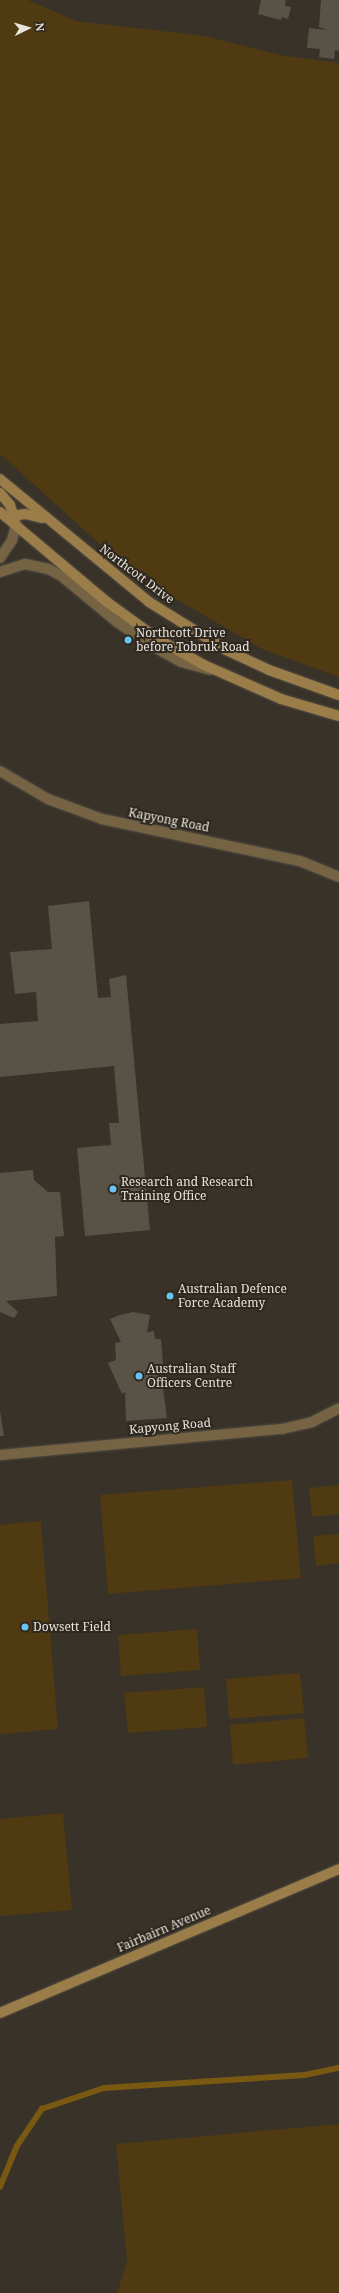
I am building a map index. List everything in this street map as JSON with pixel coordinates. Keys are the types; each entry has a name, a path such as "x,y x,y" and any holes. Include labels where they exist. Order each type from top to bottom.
{"street":[{"name":"Northcott Drive","path":"0,479 50,522 149,602 226,650 268,670 339,695"},
{"path":"0,493 8,503 7,518 12,540 0,558"},
{"path":"7,518 34,515 50,522"},
{"path":"7,518 120,613 158,639 218,671 281,699 339,716"},
{"path":"0,572 25,564 48,569 60,575 117,622 160,651 180,662 218,671"},
{"name":"Kapyong Road","path":"0,771 48,799 102,819 300,861 339,877"},
{"name":"Kapyong Road","path":"0,1455 282,1429 312,1422 339,1408"},
{"name":"Fairbairn Avenue","path":"0,2013 339,1869"}],"shaded area":[{"path":"0,0 28,0 76,21 204,36 280,55 339,63 339,677 262,649 133,574 0,454"},
{"path":"292,1480 301,1578 108,1594 100,1495"},
{"path":"339,1485 339,1514 312,1517 309,1488"},
{"name":"Dowsett Field","path":"41,1521 58,1729 0,1734 0,1525"},
{"path":"339,1534 339,1563 316,1566 313,1536"},
{"path":"197,1629 200,1670 121,1676 118,1635"},
{"path":"300,1673 304,1713 229,1719 226,1679"},
{"path":"204,1687 207,1727 128,1733 124,1693"},
{"path":"304,1718 308,1758 233,1765 230,1725"},
{"path":"63,1813 72,1910 0,1916 0,1819"},
{"path":"339,2124 339,2293 117,2293 127,2261 116,2144"}],"building":[{"path":"261,0 286,0 285,6 291,7 288,19 282,17 281,20 258,14"},
{"path":"321,0 339,0 339,51 335,50 334,59 319,57 320,49 307,48 309,28 328,30 319,27"},
{"path":"89,901 98,998 111,997 109,979 126,975 150,1230 85,1236 77,1148 111,1145 109,1123 119,1123 114,1066 0,1077 0,1024 38,1021 36,992 15,994 10,952 52,949 48,906"},
{"path":"33,1170 34,1180 48,1192 60,1192 64,1236 55,1237 57,1296 6,1301 18,1312 14,1318 0,1312 0,1173"},
{"name":"Australian Staff Officers Centre","path":"133,1312 150,1315 147,1332 154,1331 155,1339 161,1339 165,1388 163,1388 167,1418 126,1421 125,1392 122,1394 108,1363 116,1360 115,1343 121,1342 110,1319"},
{"path":"0,1410 4,1436 0,1436"}],"waterway":[{"path":"0,2187 17,2146 42,2109 104,2088 305,2075 339,2068"}],"place":[{"name":"Northcott Drive before Tobruk Road","path":"128,640"},
{"name":"Research and Research Training Office","path":"113,1189"},
{"name":"Australian Defence Force Academy","path":"170,1296"},
{"name":"Australian Staff Officers Centre","path":"139,1376"},
{"name":"Dowsett Field","path":"25,1627"}]}
